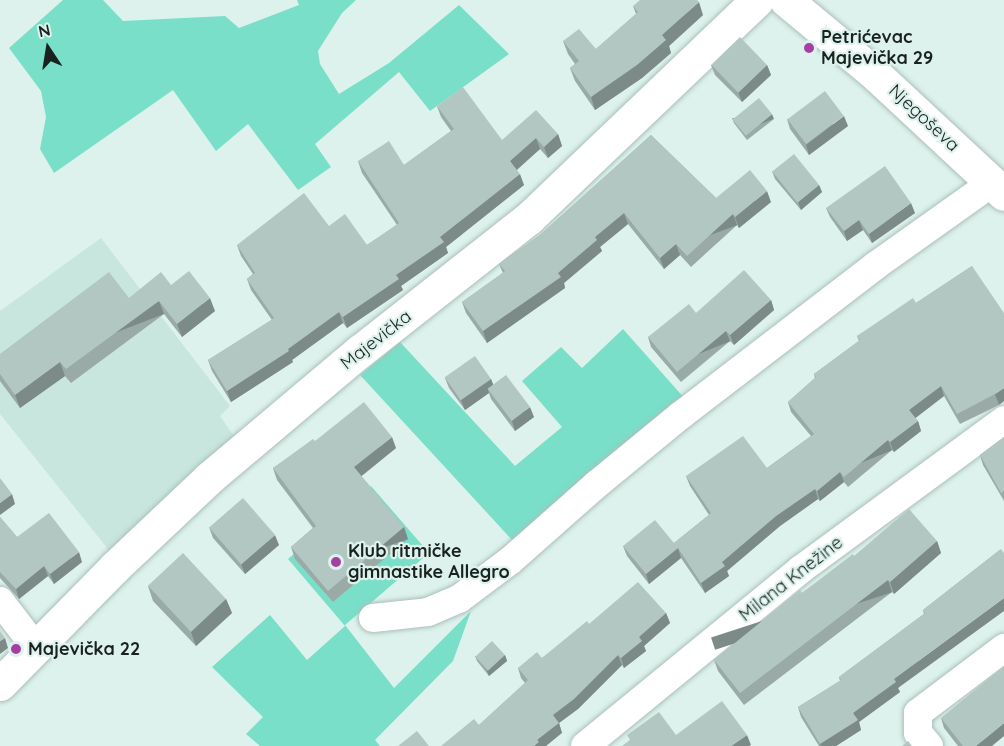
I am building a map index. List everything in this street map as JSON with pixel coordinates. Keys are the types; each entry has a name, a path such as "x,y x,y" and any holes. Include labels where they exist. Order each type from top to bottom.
{"street":[{"name":"Majevička","path":"0,684 37,649 115,567 209,478 360,351 529,218 758,0"},
{"name":"Njegoševa","path":"786,0 875,74 999,188"},
{"path":"373,618 428,612 459,599 511,560 597,484 681,415 874,266 999,188"},
{"name":"Milana Knežine","path":"585,746 801,570 1004,420"},
{"path":"0,601 37,649"},
{"path":"928,746 918,733 918,713 1004,648"}],"shaded area":[{"path":"101,238 230,406 220,416 236,439 112,554 0,414 0,311"}],"green space":[{"path":"63,0 103,0 123,21 225,16 239,28 299,5 297,0 356,0 342,13 318,51 320,64 339,94 389,63 459,5 509,54 430,111 399,72 315,144 331,167 298,190 248,124 216,151 173,90 54,173 40,149 46,117 41,91 9,48"},
{"path":"623,329 686,400 514,542 360,375 400,342 515,466 562,427 522,381 561,347 582,368"},
{"path":"371,486 429,553 345,625 394,688 471,611 453,661 375,740 380,746 260,746 246,734 263,717 212,667 270,615 307,660 345,626 288,559"}],"building":[{"path":"640,0 697,0 699,2 662,35 666,40 637,65 591,97 570,68 579,61 563,41 579,29 596,49 638,12 633,6"},
{"path":"740,37 767,65 738,93 711,65"},
{"path":"463,87 502,140 536,110 558,134 544,147 536,138 510,161 520,174 440,237 444,242 396,275 399,279 343,317 339,312 288,349 289,351 227,391 208,360 274,318 247,279 255,273 237,245 304,193 329,226 345,214 367,245 399,223 358,161 389,141 404,165 454,129 437,106"},
{"path":"825,91 844,116 806,144 787,119"},
{"path":"759,98 772,114 746,136 733,119"},
{"path":"651,135 716,198 750,170 767,191 735,217 733,214 687,256 676,244 660,258 624,213 595,237 597,240 558,273 561,277 483,331 462,302 505,271 499,264 540,235"},
{"path":"794,154 819,185 797,203 772,172"},
{"path":"885,166 911,203 869,234 859,220 844,231 826,208"},
{"path":"972,266 1004,313 1004,388 957,414 941,386 909,410 918,421 890,442 888,440 844,477 840,472 817,491 815,489 776,516 722,562 725,566 701,583 678,548 646,574 623,546 655,520 674,543 711,513 686,476 743,436 767,468 814,434 788,402 816,377 814,374 860,340 857,336 913,298 916,303"},
{"path":"744,270 771,300 730,335 726,331 677,372 648,337 689,304 696,313"},
{"path":"189,271 210,298 177,324 159,301 66,369 60,362 15,395 0,374 0,354 109,272 129,298 161,272 171,285"},
{"path":"475,356 491,379 461,400 445,377"},
{"path":"506,375 530,407 512,421 488,389"},
{"path":"364,402 392,437 354,467 404,527 328,591 291,547 316,526 273,468 313,439 315,441"},
{"path":"1004,437 1004,491 1001,493 980,455"},
{"path":"0,478 12,494 0,503"},
{"path":"243,498 275,535 241,565 209,528"},
{"path":"909,509 937,541 890,582 888,580 740,693 714,660 800,590 802,593 853,554 854,556"},
{"path":"49,513 79,552 50,574 44,566 16,589 0,572 0,517 17,537"},
{"path":"1001,549 1004,553 1004,598 894,679 896,682 853,713 858,720 820,744 798,707 841,680 839,677 925,613 923,610"},
{"path":"183,553 226,599 191,632 148,586"},
{"path":"638,582 666,613 639,637 642,641 621,658 618,655 574,699 553,715 559,723 537,740 539,742 534,746 441,746 474,719 479,725 528,680 518,668 537,652 542,658 587,621 589,624"},
{"path":"0,631 5,638 0,641"},
{"path":"492,641 505,655 488,671 475,657"},
{"path":"1004,666 1004,723 976,746 963,746 941,718"},
{"path":"722,701 747,735 731,746 622,746 630,740 627,735 659,712 676,735"},
{"path":"417,731 429,746 398,746"},
{"path":"908,741 912,746 902,746"}],"place":[{"name":"Petrićevac Majevička 29","path":"809,48"},
{"name":"Klub ritmičke gimnastike Allegro","path":"336,562"},
{"name":"Majevička 22","path":"16,649"}]}
